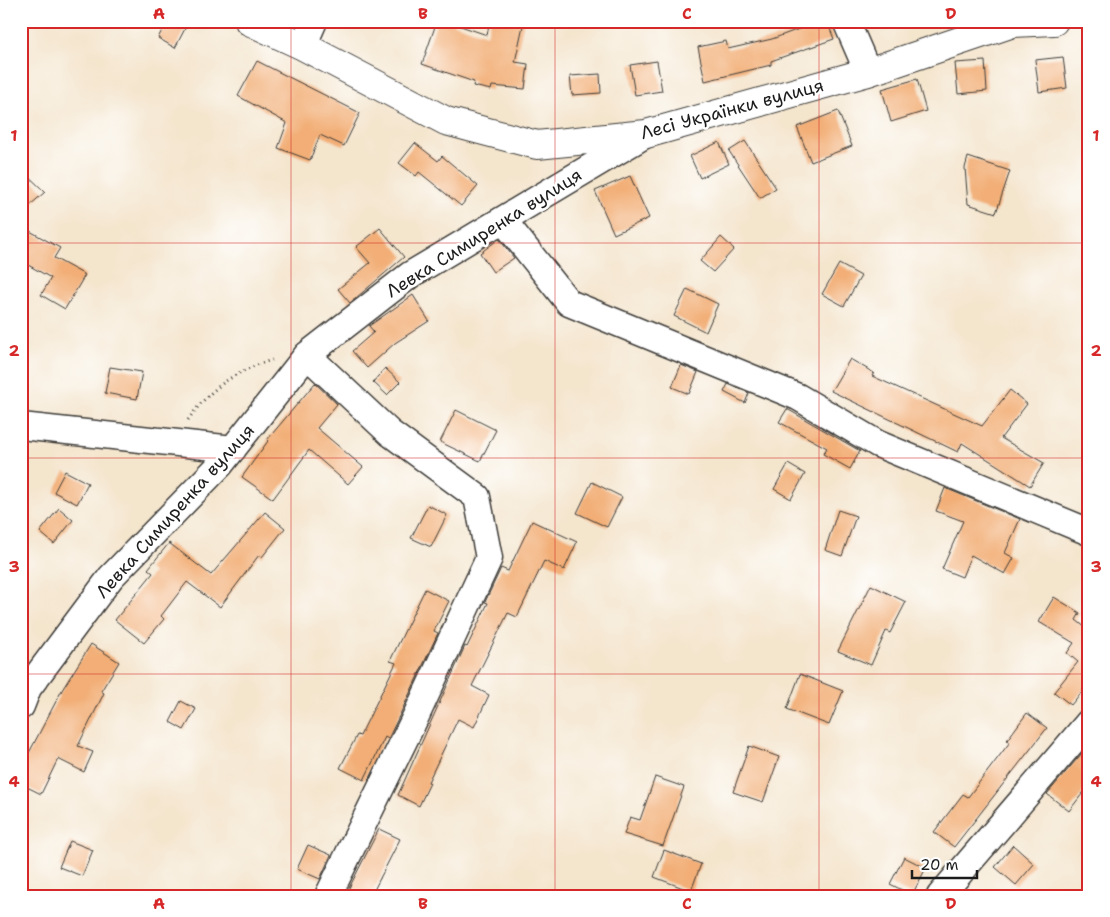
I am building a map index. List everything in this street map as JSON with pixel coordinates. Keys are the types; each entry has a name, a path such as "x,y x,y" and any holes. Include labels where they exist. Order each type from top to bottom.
{"street":[{"name":"Лесі Українки вулиця","path":"249,21 303,46 446,121 537,145 646,134 868,72 980,27 1054,21"},
{"path":"303,46 314,21"},
{"path":"846,21 868,72"},
{"name":"Левка Симиренка вулиця","path":"21,706 28,688 111,577 233,449 307,355 410,275 646,134"},
{"path":"503,220 569,303 798,397 878,444 1089,532"},
{"path":"307,355 390,433 477,497 489,558 416,716 328,896"},
{"path":"21,426 233,449"},
{"path":"940,896 1089,722"}],"path":[{"path":"172,442 211,391 246,368 278,358 307,355"}],"building":[{"path":"167,21 189,21 175,48 158,38"},
{"path":"437,21 446,21 487,35 490,21 524,21 515,62 528,64 525,89 492,86 491,90 473,86 474,82 422,64"},
{"path":"805,21 827,21 834,39 771,61 771,65 705,81 698,47 726,41 728,49 772,39 807,26"},
{"path":"1063,57 1067,88 1039,92 1035,60"},
{"path":"257,61 360,113 344,146 320,135 310,160 278,148 287,123 238,96"},
{"path":"657,61 662,91 635,95 630,65"},
{"path":"985,61 987,91 958,94 955,63"},
{"path":"600,74 601,93 572,95 570,76"},
{"path":"917,79 926,111 891,122 882,89"},
{"path":"838,111 852,146 811,162 797,127"},
{"path":"745,141 776,188 760,198 729,151"},
{"path":"719,142 729,164 700,178 690,156"},
{"path":"415,143 438,161 442,156 478,186 461,206 419,172 416,176 399,163"},
{"path":"968,157 1010,171 996,213 968,204 965,168"},
{"path":"21,169 45,192 21,213"},
{"path":"630,176 649,218 614,234 595,191"},
{"path":"21,226 60,248 54,258 85,275 65,309 41,295 51,278 21,261"},
{"path":"380,228 404,257 350,303 338,289 370,263 356,247"},
{"path":"721,237 734,249 713,272 700,261"},
{"path":"499,239 514,258 493,272 480,253"},
{"path":"839,264 861,276 844,306 822,294"},
{"path":"687,289 718,304 706,332 674,316"},
{"path":"413,295 429,321 395,343 367,368 352,351 374,332 369,326"},
{"path":"850,359 874,373 872,376 982,426 1010,390 1027,404 1001,438 1044,463 1030,486 962,443 958,452 831,391"},
{"path":"681,365 698,372 689,394 672,387"},
{"path":"110,367 142,372 137,399 105,393"},
{"path":"385,368 400,382 387,395 373,382"},
{"path":"315,383 337,404 317,428 363,467 348,484 309,450 273,499 242,477 267,440"},
{"path":"728,384 749,393 745,403 724,392"},
{"path":"787,409 860,451 850,469 823,454 827,448 779,422"},
{"path":"456,410 496,430 480,461 440,442"},
{"path":"788,464 805,474 791,499 774,489"},
{"path":"65,471 88,483 77,504 54,492"},
{"path":"592,482 622,497 607,527 577,513"},
{"path":"945,488 1020,519 1005,553 1014,558 1005,574 971,555 962,577 942,569 963,521 936,511"},
{"path":"428,505 447,515 431,547 411,538"},
{"path":"59,508 73,520 54,544 40,532"},
{"path":"838,510 856,516 842,556 825,550"},
{"path":"265,512 285,528 262,557 259,555 220,607 187,582 161,616 164,619 144,643 115,620 153,573 148,569 169,543 211,575"},
{"path":"532,521 577,542 564,570 544,561 517,617 508,613 472,686 489,695 474,727 458,719 428,782 430,783 419,806 398,795 465,646 467,647 488,603 485,602 501,568 508,571"},
{"path":"871,585 906,602 890,633 886,631 871,665 838,651"},
{"path":"425,589 449,601 434,631 438,633 402,710 388,739 385,737 364,780 340,768 357,735 360,736 396,663 390,661"},
{"path":"1054,597 1080,613 1076,620 1086,628 1089,625 1089,683 1071,705 1054,692 1078,662 1067,653 1074,643 1039,622"},
{"path":"91,644 119,662 101,691 104,693 78,746 93,752 84,772 58,759 41,794 21,784 21,768 62,690"},
{"path":"800,674 843,691 829,725 787,709"},
{"path":"181,701 196,709 184,730 170,722"},
{"path":"1027,713 1047,728 954,847 934,832 963,794 968,797 1010,742 1007,740"},
{"path":"1089,745 1089,785 1069,811 1047,794"},
{"path":"749,746 779,757 763,802 733,792"},
{"path":"655,777 684,787 663,846 624,834 630,817 640,820"},
{"path":"379,829 400,839 371,896 345,896"},
{"path":"70,841 93,850 82,876 59,867"},
{"path":"308,845 331,855 320,879 297,869"},
{"path":"1013,845 1034,864 1016,885 995,867"},
{"path":"664,850 701,864 691,891 654,877"},
{"path":"904,857 926,868 912,895 890,884"}]}
